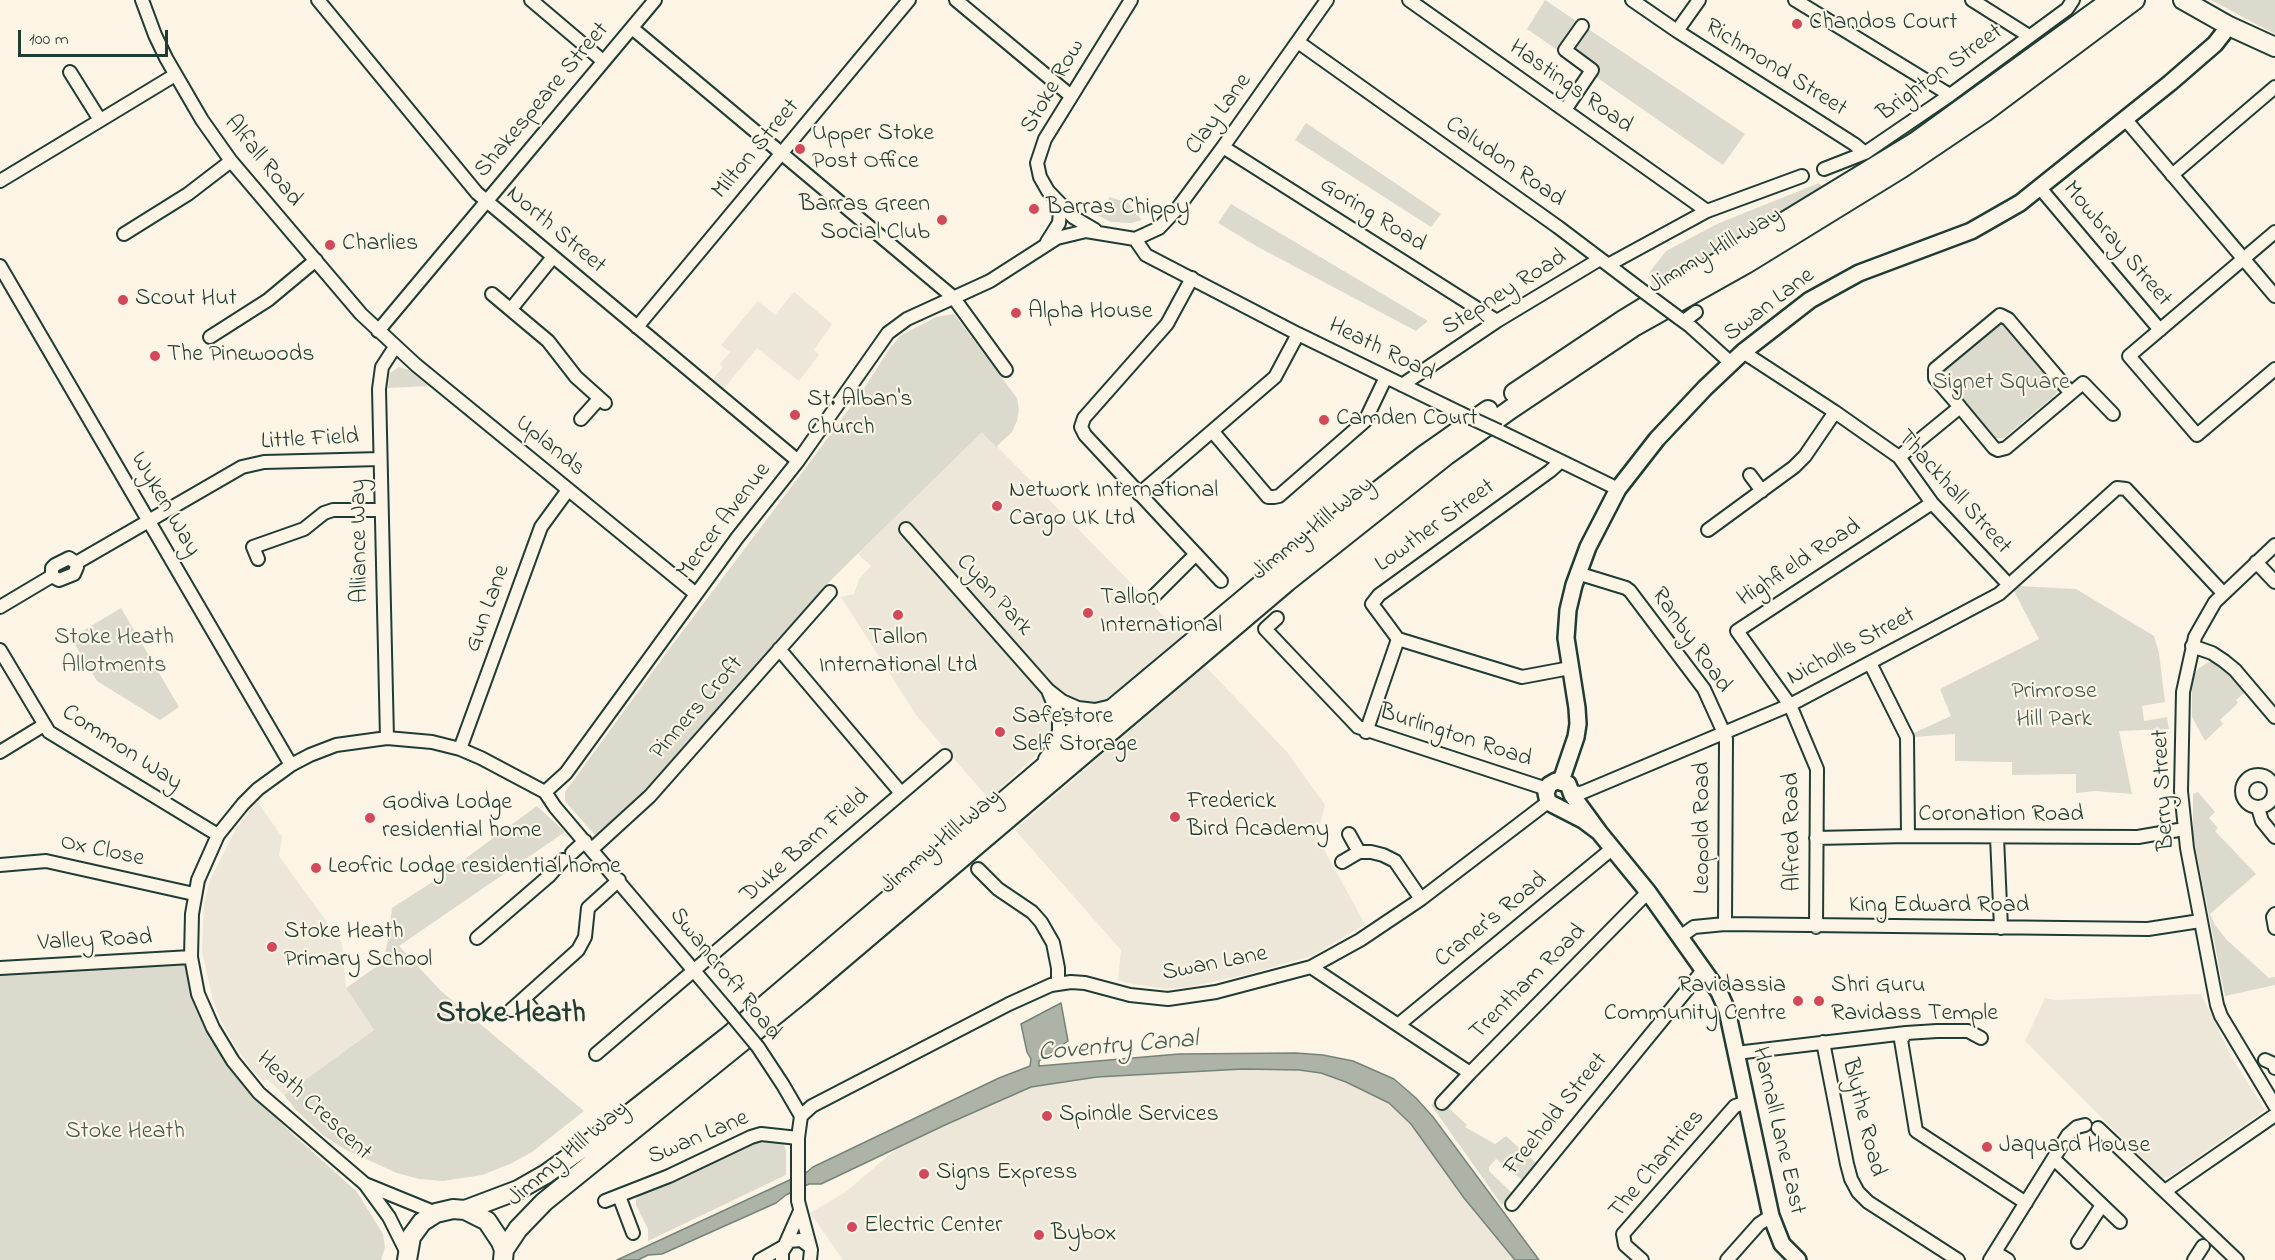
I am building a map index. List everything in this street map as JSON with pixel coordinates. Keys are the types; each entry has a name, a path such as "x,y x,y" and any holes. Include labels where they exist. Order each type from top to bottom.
{"highway":[{"name":"Jimmy Hill Way","path":"436,1213 453,1209 465,1210 518,1190 546,1174 619,1122 727,1037 1024,786 1110,706 1312,542 1424,455 1623,320 1915,142 2108,8 2135,0"},
{"path":"2183,0 2275,48"},
{"name":"Jimmy Hill Way","path":"505,1256 518,1229 544,1202 773,1017 1269,597 1411,483 1511,409 1632,328 1746,264 1902,168 1984,112 2108,8"},
{"path":"465,1210 487,1221 498,1234 505,1256"},
{"path":"407,1257 415,1230 422,1222 436,1213"}],"main road":[{"name":"Swan Lane","path":"1561,781 1578,724 1578,708 1570,668 1566,624 1577,573 1601,519 1618,489 1657,439 1743,352 1827,290 1879,264 1941,244 1971,231 2020,203 2126,120 2215,44 2229,26"},
{"path":"1561,781 1568,784 1572,794 1569,803 1552,799 1552,783 1561,781"},
{"name":"Harnall Lane East","path":"1572,794 1599,832 1648,892 1719,992 1727,1010 1771,1216 1782,1244 1798,1260"},
{"name":"Harnall Lane East","path":"1552,799 1599,832"}],"street":[{"name":"Alfall Road","path":"142,0 154,35 174,75 201,120 231,160 378,331"},
{"name":"North Street","path":"318,0 477,193 798,461"},
{"path":"531,0 603,61"},
{"name":"Shakespeare Street","path":"487,202 655,0"},
{"name":"Milton Street","path":"638,327 909,0"},
{"path":"956,0 1071,96"},
{"name":"Stoke Row","path":"1053,197 1040,177 1037,163 1045,139 1131,0"},
{"name":"Clay Lane","path":"1135,239 1148,235 1167,220 1223,147 1327,0"},
{"name":"Hastings Road","path":"1409,0 1707,211"},
{"name":"Richmond Street","path":"1632,0 1865,153"},
{"path":"1677,31 1699,0"},
{"path":"1795,0 1950,95"},
{"path":"1972,0 2029,36"},
{"name":"Brighton Street","path":"1824,169 1865,153 1950,95 2067,9 2073,0"},
{"path":"1565,110 1592,70 1565,50 1582,26"},
{"path":"632,28 783,152 953,297 1006,370"},
{"name":"Caludon Road","path":"1299,42 1604,262 1681,320 1731,363"},
{"path":"70,72 100,120"},
{"path":"0,182 174,75"},
{"path":"2172,175 2275,87"},
{"path":"2126,120 2275,296"},
{"name":"Goring Road","path":"1223,147 1497,321"},
{"path":"124,234 188,194 231,160"},
{"path":"1604,262 1707,211 1802,176"},
{"name":"Mowbray Street","path":"2040,188 2160,330"},
{"path":"1053,197 1080,222 1104,234 1135,239"},
{"path":"1041,248 1059,223 1060,211 1053,197"},
{"path":"378,331 487,202"},
{"name":"Mercer Avenue","path":"545,792 566,773 736,538 798,461 888,333 907,319 990,281 1057,237 1086,231 1104,234"},
{"path":"2275,232 2129,356 2197,435 2275,369"},
{"name":"Heath Road","path":"1135,239 1146,255 1298,334 1618,489"},
{"path":"511,309 553,257"},
{"path":"210,337 268,300 316,260"},
{"name":"Stepney Road","path":"1402,385 1497,321 1604,262"},
{"name":"Wyken Way","path":"0,266 291,765"},
{"path":"1192,278 1167,324 1084,418 1081,427 1084,435 1221,581"},
{"path":"492,294 548,340 576,377 602,401 581,419"},
{"path":"1681,320 1696,312"},
{"path":"2070,392 2008,319 2000,315 1935,369 1935,378 1998,450 2010,444 2083,383 2113,414"},
{"name":"Uplands","path":"378,331 696,594"},
{"path":"1139,494 1275,377 1298,334"},
{"name":"Alliance Way","path":"387,738 380,376 384,362 395,347"},
{"name":"Thackhall Street","path":"1743,352 1899,457 1932,503 2009,585"},
{"path":"1213,432 1268,497 1274,497 1365,421 1386,376"},
{"path":"1899,457 1960,407"},
{"path":"1708,530 1791,469 1805,456 1835,412"},
{"name":"Little Field","path":"0,607 52,576 52,568 55,565 69,558 76,563 242,467 264,462 380,459"},
{"name":"Lowther Street","path":"1398,639 1372,604 1379,594 1560,462"},
{"path":"1750,476 1762,491"},
{"name":"Nicholls Street","path":"1572,794 1581,793 1790,705 1999,594 2117,488 2126,489 2223,593"},
{"name":"Gun Lane","path":"460,749 541,527 568,490"},
{"name":"Highfield Road","path":"1790,705 1738,634 1738,629 1932,503"},
{"path":"258,559 253,547 303,529 328,511 381,510"},
{"name":"Cyan Park","path":"906,529 1048,690 1070,705 1088,710 1110,706"},
{"name":"Berry Street","path":"2275,545 2223,593 2208,612 2192,646 2183,692 2181,790 2184,829 2200,921 2221,1016 2275,1106"},
{"path":"1153,597 1196,554"},
{"path":"2256,562 2275,582"},
{"name":"Ranby Road","path":"1577,573 1630,591 1704,689 1724,733"},
{"name":"Pinners Croft","path":"477,938 549,876 568,856 588,845 638,809 830,592"},
{"name":"Burlington Road","path":"1277,618 1265,629 1358,727 1366,732 1552,799"},
{"path":"1366,732 1398,639 1522,677 1570,668"},
{"path":"2192,646 2212,652 2235,670 2275,717"},
{"path":"779,649 901,793"},
{"name":"Common Way","path":"0,650 44,725 55,736 218,835"},
{"path":"1870,663 1907,737 1908,836"},
{"name":"Cyan Park","path":"1024,786 1047,757 1059,731 1059,717 1048,690"},
{"name":"Alfred Road","path":"1790,705 1817,769 1816,927"},
{"name":"Cyan Park","path":"1055,743 1086,716 1110,706"},
{"path":"0,752 44,725"},
{"name":"Leopold Road","path":"1724,733 1726,739 1725,924"},
{"name":"Heath Crescent","path":"407,1257 388,1217 365,1184 259,1093 239,1070 204,1011 198,994 191,957 194,894 201,871 218,835 243,804 258,789 291,765 327,748 387,738 432,742 460,749 481,758 545,792"},
{"name":"Duke Barn Field","path":"596,1054 945,756"},
{"name":"Swancroft Road","path":"545,792 555,807 758,1047 801,1116"},
{"name":"Swan Lane","path":"801,1116 819,1102 1027,995 1058,984 1085,982 1130,995 1168,999 1216,992 1311,967 1360,940 1421,899 1552,799"},
{"path":"2258,808 2262,821 2275,837"},
{"name":"Coronation Road","path":"1816,838 2138,837 2184,829"},
{"path":"1349,834 1359,852"},
{"path":"1997,837 2001,928"},
{"name":"Craner's Road","path":"1398,1025 1613,848"},
{"path":"1342,862 1359,852 1371,852 1395,861 1421,899"},
{"name":"Ox Close","path":"0,866 46,861 194,894"},
{"path":"978,869 990,883 1032,912 1041,922 1053,943 1058,968 1058,984"},
{"path":"511,1010 578,950 585,937 588,908 619,880"},
{"name":"Trentham Road","path":"1442,1103 1648,892"},
{"path":"2275,914 2273,917 2275,928"},
{"name":"King Edward Road","path":"1680,937 1694,927 1725,924 1816,927 2148,929 2200,921"},
{"name":"Valley Road","path":"0,968 191,957"},
{"path":"1311,967 1470,1073"},
{"name":"Freehold Street","path":"1512,1204 1704,969"},
{"path":"524,999 534,1011"},
{"path":"1736,1053 1906,1032 1968,1031 1980,1038"},
{"path":"1906,1032 1901,1040 1917,1131 2026,1203"},
{"name":"Blythe Road","path":"1823,1041 1847,1164 1858,1192 1868,1202 1958,1260"},
{"name":"The Chantries","path":"1642,1260 1625,1245 1623,1234 1735,1106 1747,1102"},
{"path":"2165,1191 2275,1114"},
{"path":"801,1116 798,1138 799,1206 812,1255"},
{"path":"2008,1260 1992,1256 2073,1130 2085,1125"},
{"path":"2102,1130 2237,1260"},
{"name":"Swan Lane","path":"605,1202 669,1176 751,1137 761,1134 798,1138"},
{"path":"2054,1159 2120,1222"},
{"name":"Heath Crescent","path":"365,1184 436,1213"},
{"path":"620,1196 633,1233"},
{"path":"2078,1242 2102,1205"},
{"path":"782,1260 784,1246 799,1206"},
{"path":"1727,1260 1759,1224 1771,1216"},
{"path":"760,1260 794,1240 801,1240 812,1255"},
{"path":"2194,1260 2203,1246"}],"shaded area":[{"path":"794,292 832,324 814,350 819,355 799,381 757,348 723,390 711,381 723,367 720,364 730,352 721,345 758,301 775,315"},
{"path":"982,431 1183,636 1119,693 1066,727 989,799 916,715 841,597 854,594 859,579 871,566 858,554"},
{"name":"Frederick Bird Academy","path":"1205,666 1287,752 1325,805 1317,837 1365,924 1314,955 1249,974 1190,987 1166,989 1127,983 1118,980 1121,950 1015,830"},
{"name":"Stoke Heath Primary School","path":"257,801 282,837 279,856 342,943 346,988 374,1030 284,1095 267,1079 264,1082 253,1071 235,1046 221,1021 213,1000 202,952 204,903 211,878 236,829"},
{"path":"2201,994 2232,1058 2265,1110 2169,1177 2162,1178 2025,1041 2045,998 2055,1000"},
{"path":"1061,1003 1068,1041 1039,1061 1039,1066 1179,1054 1296,1053 1353,1061 1394,1079 1433,1117 1539,1260 1515,1260 1464,1198 1411,1124 1389,1103 1346,1082 1321,1073 1299,1070 1243,1069 1097,1077 1031,1087 821,1184 809,1184 786,1195 776,1203 662,1254 648,1255 638,1260 617,1260 807,1172 813,1167 999,1078 1030,1066 1031,1059 1027,1052 1021,1024"},
{"path":"1243,1069 1299,1070 1321,1073 1390,1103 1411,1124 1464,1198 1515,1260 843,1260 810,1213 844,1193 900,1146 1031,1087 1097,1077"}],"green space":[{"path":"1545,0 1745,134 1723,165 1527,29"},
{"path":"2211,0 2275,0 2275,34 2271,32"},
{"path":"1306,123 1441,214 1431,227 1295,140"},
{"path":"1819,183 1823,188 1653,288 1649,273 1666,251 1717,224"},
{"path":"1110,197 1128,203 1142,220 1131,223 1111,222 1097,215"},
{"path":"1231,204 1428,321 1416,331 1258,247 1218,223"},
{"path":"954,314 1017,398 1019,410 1012,432 996,447 982,432 829,582 636,803 601,834 594,834 565,801 565,792 865,387 890,348 900,336 936,317"},
{"name":"Signet Square","path":"2000,325 2005,326 2057,385 2058,391 2004,438 1992,438 1944,380 1942,374"},
{"path":"399,367 409,370 428,386 388,388 390,373"},
{"name":"Primrose Hill Park","path":"2017,586 2076,589 2154,636 2159,653 2165,702 2142,706 2144,721 2167,717 2169,729 2119,731 2132,794 2095,791 2076,793 2076,774 2012,775 2012,762 1955,761 1955,734 1913,737 1914,733 1951,716 1940,689 2039,639 2016,595 2014,589"},
{"name":"Stoke Heath Allotments","path":"121,608 179,707 160,720 97,681 71,638"},
{"path":"2209,662 2215,662 2225,669 2244,693 2236,700 2238,703 2220,720 2223,724 2205,741 2192,717 2192,677 2199,668"},
{"path":"2198,792 2215,812 2209,818 2218,828 2215,831 2256,874 2210,914 2215,925 2227,940 2269,978 2275,977 2275,985 2225,996 2193,835 2193,794"},
{"path":"537,806 565,832 399,946 441,991 584,1111 532,1152 482,1175 443,1181 419,1179 397,1173 348,1151 324,1136 296,1110 284,1095 374,1030 346,988 383,962 392,908 443,875"},
{"name":"Stoke Heath","path":"187,961 199,1013 228,1063 287,1129 357,1192 383,1234 385,1247 381,1260 0,1260 0,975"},
{"path":"1438,1098 1467,1125 1465,1127 1495,1144 1506,1136 1536,1163 1522,1180 1496,1159 1489,1167 1489,1171 1512,1193 1502,1205 1431,1105"},
{"path":"776,1139 784,1145 786,1151 786,1175 648,1241 648,1229 636,1205 636,1199 641,1193 760,1140"}],"place":[{"name":"Chandos Court","path":"1797,24"},
{"name":"Upper Stoke Post Office","path":"800,149"},
{"name":"Barras Chippy","path":"1034,209"},
{"name":"Barras Green Social Club","path":"942,220"},
{"name":"Charlies","path":"330,245"},
{"name":"Scout Hut","path":"123,300"},
{"name":"Alpha House","path":"1016,313"},
{"name":"The Pinewoods","path":"155,356"},
{"name":"St. Alban's Church","path":"795,415"},
{"name":"Camden Court","path":"1324,420"},
{"name":"Network International Cargo UK Ltd","path":"997,506"},
{"name":"Tallon International","path":"1088,613"},
{"name":"Tallon International Ltd","path":"898,615"},
{"name":"Safestore Self Storage","path":"1000,732"},
{"name":"Frederick Bird Academy","path":"1175,817"},
{"name":"Godiva Lodge residential home","path":"370,818"},
{"name":"Leofric Lodge residential home","path":"316,868"},
{"name":"Stoke Heath Primary School","path":"272,947"},
{"name":"Ravidassia Community Centre","path":"1798,1001"},
{"name":"Shri Guru Ravidass Temple","path":"1819,1001"},
{"name":"Spindle Services","path":"1047,1116"},
{"name":"Jaquard House","path":"1987,1147"},
{"name":"Signs Express","path":"924,1174"},
{"name":"Electric Center","path":"852,1227"},
{"name":"Bybox","path":"1039,1235"}],"district":[{"name":"Stoke Heath","path":"511,1016"}],"water label":[{"name":"Coventry Canal","path":"1118,1048"}]}
